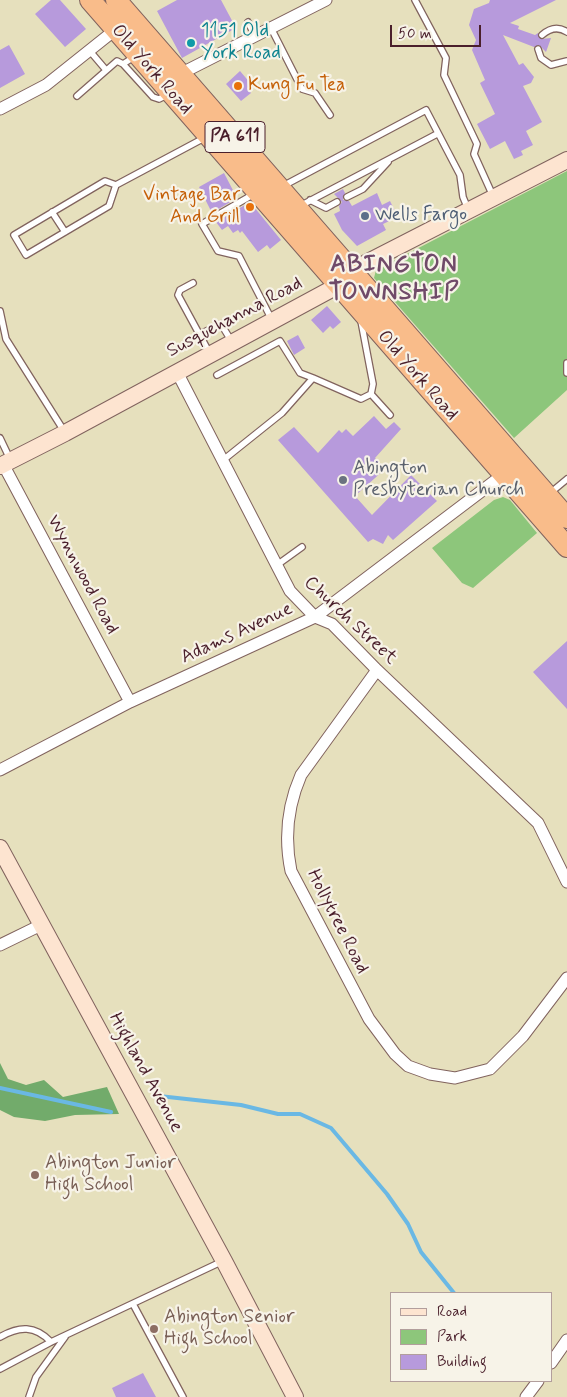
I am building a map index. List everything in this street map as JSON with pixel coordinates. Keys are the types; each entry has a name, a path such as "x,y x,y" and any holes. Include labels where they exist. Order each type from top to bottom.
{"highway":[{"name":"Old York Road","path":"90,0 123,23 180,74 280,188 304,205 346,280 357,307 567,547"},
{"name":"Old York Road","path":"116,0 123,23 130,59 170,92 257,192 346,280 519,463 567,518"}],"main road":[{"name":"Susquehanna Road","path":"5,464 346,280 366,263 567,160"},
{"name":"Highland Avenue","path":"0,848 224,1261 295,1397"}],"street":[{"path":"180,74 326,0"},
{"path":"0,109 46,84 123,23"},
{"name":"Church Street","path":"177,372 290,591 315,617 332,624 377,670 538,823 567,882"},
{"name":"Adams Avenue","path":"0,770 130,702 315,617 519,463"},
{"name":"Wynnwood Road","path":"5,464 130,702"},
{"name":"Hollytree Road","path":"377,670 312,759 294,791 286,826 287,850 291,871 369,1019 395,1054 408,1066 430,1074 455,1078 490,1069 523,1036 567,978"},
{"path":"0,945 41,925"},
{"path":"552,1362 567,1340"},
{"path":"526,1397 537,1382"}],"lane":[{"path":"415,0 446,58 444,75 477,144 474,154 494,198"},
{"path":"248,22 256,36"},
{"path":"271,28 302,89 315,93 330,115"},
{"path":"542,35 558,28 567,32"},
{"path":"538,49 542,58 551,64 558,65 567,61"},
{"path":"89,50 106,70"},
{"path":"77,96 116,61 130,59"},
{"path":"280,188 426,110 460,175 463,197 469,211"},
{"path":"304,205 437,134"},
{"path":"116,185 109,206 26,255 14,235 105,181 116,185 152,168 208,136"},
{"path":"347,197 363,189 391,158"},
{"path":"257,192 202,224 218,251 239,256 272,320"},
{"path":"304,205 326,208 337,202"},
{"path":"52,212 65,232"},
{"path":"193,283 180,290 178,295 209,354"},
{"path":"357,307 373,384 371,394"},
{"path":"0,311 6,339 65,433"},
{"path":"200,334 221,324 232,342"},
{"path":"217,375 280,341 300,373 361,399 371,394"},
{"path":"567,363 567,373"},
{"path":"222,461 282,413 314,378"},
{"path":"371,394 390,415"},
{"path":"0,438 5,464"},
{"path":"547,495 567,478"},
{"path":"277,566 302,547"},
{"path":"0,1369 51,1342 224,1261"},
{"path":"133,1304 183,1397"},
{"path":"0,1337 24,1327 32,1328 51,1342"},
{"path":"29,1397 36,1377 66,1336"}],"green space":[{"path":"567,171 567,390 514,438 374,278 376,270"},
{"path":"503,497 510,500 537,533 473,588 462,583 432,548 494,500"},
{"path":"0,1063 8,1079 26,1085 44,1080 63,1097 107,1087 119,1114 75,1115 45,1121 14,1117 0,1110"}],"building":[{"path":"51,0 60,0 86,29 65,47 35,14"},
{"name":"1151 Old York Road","path":"177,0 221,0 236,28 182,58 157,11"},
{"path":"490,0 556,0 510,23 519,26 518,29 535,35 538,33 541,39 551,38 546,52 539,45 534,47 503,35 519,65 523,63 534,77 531,83 523,86 542,122 526,131 533,145 521,151 523,155 514,159 505,141 490,149 477,124 495,114 480,83 485,80 472,50 476,40 469,25 474,9 489,3"},
{"path":"9,45 25,74 0,88 0,50"},
{"name":"Kung Fu Tea","path":"240,71 251,84 247,88 251,93 241,101 226,84"},
{"path":"224,173 237,198 212,213 199,187"},
{"name":"Wells Fargo","path":"343,189 345,193 343,200 349,201 352,206 377,193 382,205 390,201 398,217 383,224 386,230 357,246 342,230 334,214 340,211 339,206 342,202 334,194"},
{"path":"250,202 281,240 270,249 267,245 258,252 242,231 240,233 238,230 233,233 228,226 222,230 216,222"},
{"path":"327,306 341,322 333,329 330,326 323,333 311,320"},
{"path":"298,335 305,348 294,355 287,341"},
{"name":"Abington Presbyterian Church","path":"374,416 386,429 394,422 401,429 375,458 385,469 355,496 372,515 411,475 437,501 393,540 388,535 383,544 373,539 368,542 278,440 294,427 318,453 339,430 342,433 346,429 353,436"},
{"path":"567,641 567,709 533,672"},
{"path":"143,1373 156,1397 116,1397 112,1388"}],"waterway":[{"path":"0,1088 111,1112"},
{"path":"159,1096 241,1105 278,1114 300,1114 331,1128 387,1194 408,1224 421,1252 453,1292"}],"place":[{"name":"1151 Old York Road","path":"191,43"},
{"name":"Kung Fu Tea","path":"238,86"},
{"name":"Vintage Bar And Grill","path":"250,207"},
{"name":"Wells Fargo","path":"365,216"},
{"name":"Abington Presbyterian Church","path":"343,480"},
{"name":"Abington Junior High School","path":"35,1175"},
{"name":"Abington Senior High School","path":"154,1329"}],"district":[{"name":"ABINGTON TOWNSHIP","path":"394,280"}]}
